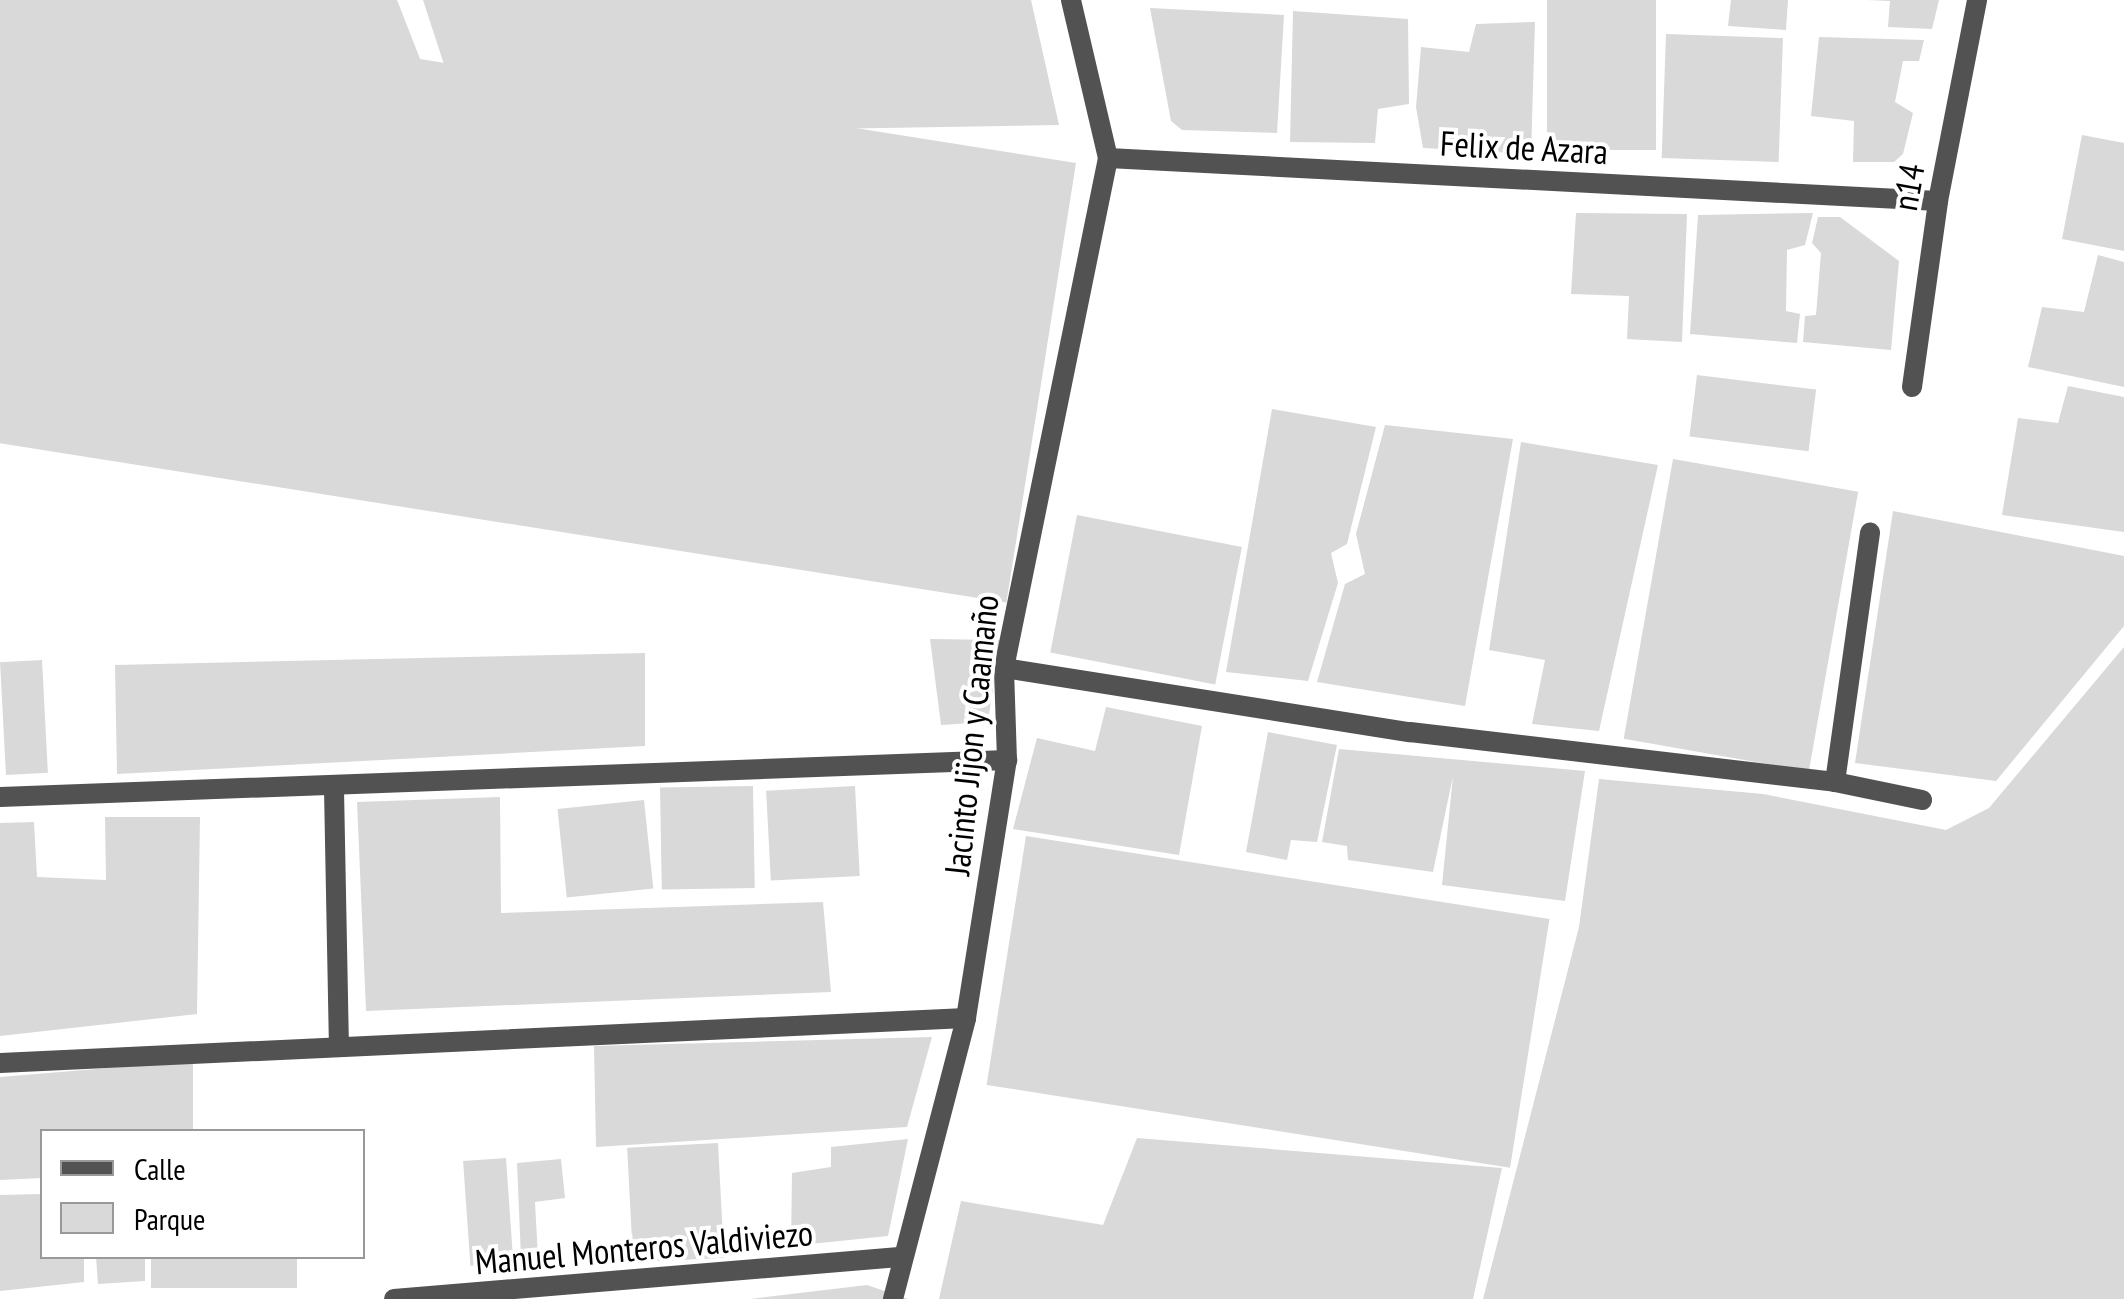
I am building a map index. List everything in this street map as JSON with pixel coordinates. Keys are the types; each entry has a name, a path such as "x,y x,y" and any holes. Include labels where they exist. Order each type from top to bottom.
{"street":[{"name":"Jacinto Jijon y Caamaño","path":"892,1299 899,1257 966,1018 1007,760 1004,668 1108,158 1071,0"},
{"name":"n14","path":"1912,388 1938,200 1977,0"},
{"name":"Felix de Azara","path":"1108,158 1938,200"},
{"path":"1835,782 1870,532"},
{"path":"1004,668 1410,732 1835,782 1922,800"},
{"path":"0,797 334,789 1007,760"},
{"path":"334,789 339,1044"},
{"path":"0,1063 339,1044 966,1018"},
{"name":"Manuel Monteros Valdiviezo","path":"394,1299 581,1293 899,1257"}],"green space":[{"path":"0,0 397,0 444,120 0,137"},
{"path":"12,0 47,0 1076,163 1006,603 0,443 0,78"},
{"path":"423,0 1031,0 1059,125 467,135"},
{"path":"1547,0 1656,0 1656,150 1547,150"},
{"path":"1731,0 1788,0 1786,30 1728,26"},
{"path":"1867,0 1939,0 1932,29 1888,27 1890,1"},
{"path":"1150,8 1284,15 1277,133 1182,130 1171,121"},
{"path":"1293,11 1408,19 1409,104 1378,109 1375,143 1290,142"},
{"path":"1535,22 1531,154 1423,148 1416,107 1421,47 1469,52 1476,24"},
{"path":"1666,34 1783,38 1779,162 1662,158"},
{"path":"1819,37 1924,40 1919,61 1903,61 1895,102 1913,113 1903,154 1894,162 1853,162 1854,121 1811,116"},
{"path":"2082,135 2124,143 2124,251 2062,239"},
{"path":"1576,213 1687,214 1682,342 1627,339 1629,296 1571,294"},
{"path":"1813,213 1805,245 1787,250 1786,311 1800,314 1797,343 1690,334 1698,215"},
{"path":"1818,217 1840,217 1899,261 1891,350 1803,342 1805,316 1816,315 1821,253 1812,243"},
{"path":"2098,255 2124,262 2124,387 2028,367 2042,307 2084,312"},
{"path":"1697,375 1816,390 1809,451 1689,437"},
{"path":"2068,386 2124,397 2124,532 2002,515 2018,418 2058,423"},
{"path":"1272,409 1376,427 1347,544 1331,553 1338,583 1308,681 1226,672"},
{"path":"1385,425 1513,439 1465,706 1317,682 1345,584 1365,574 1356,534"},
{"path":"1521,442 1658,465 1599,731 1532,724 1545,660 1489,650"},
{"path":"1673,459 1858,492 1809,771 1624,739"},
{"path":"1893,511 2124,556 2124,626 1996,781 1855,763"},
{"path":"1077,515 1242,547 1215,684 1050,652"},
{"path":"930,639 1000,640 988,722 941,725"},
{"path":"2124,647 2124,1299 1483,1299 1579,927 1599,779 1763,794 1946,830 1989,808"},
{"path":"645,653 645,746 117,774 115,665"},
{"path":"42,660 48,773 6,775 0,662"},
{"path":"1106,707 1202,726 1179,855 1013,829 1037,738 1095,751"},
{"path":"1268,732 1337,745 1317,842 1291,840 1287,860 1246,852"},
{"path":"1339,749 1585,771 1565,901 1442,885 1453,776 1433,872 1348,860 1347,846 1322,842"},
{"path":"753,786 755,888 662,890 660,788"},
{"path":"855,786 860,876 771,881 766,791"},
{"path":"500,797 501,913 823,902 831,992 366,1011 357,802"},
{"path":"644,800 653,889 567,898 557,809"},
{"path":"105,817 200,817 197,1014 0,1036 0,823 34,822 37,877 106,880"},
{"path":"1026,836 1549,919 1510,1168 987,1085"},
{"path":"932,1037 907,1127 596,1147 594,1046"},
{"path":"193,1061 193,1129 40,1129 40,1178 0,1180 0,1077"},
{"path":"1137,1138 1502,1168 1473,1299 939,1299 961,1201 1103,1225"},
{"path":"908,1139 888,1236 791,1246 792,1173 831,1167 831,1147"},
{"path":"718,1143 724,1258 633,1263 627,1148"},
{"path":"506,1158 513,1263 470,1266 463,1161"},
{"path":"561,1159 565,1198 535,1202 538,1257 521,1258 517,1163"},
{"path":"40,1194 40,1259 84,1259 84,1282 0,1291 0,1195"},
{"path":"96,1259 145,1259 145,1281 98,1284"},
{"path":"151,1259 297,1259 297,1288 151,1288"},
{"path":"867,1285 908,1299 750,1299"}]}
